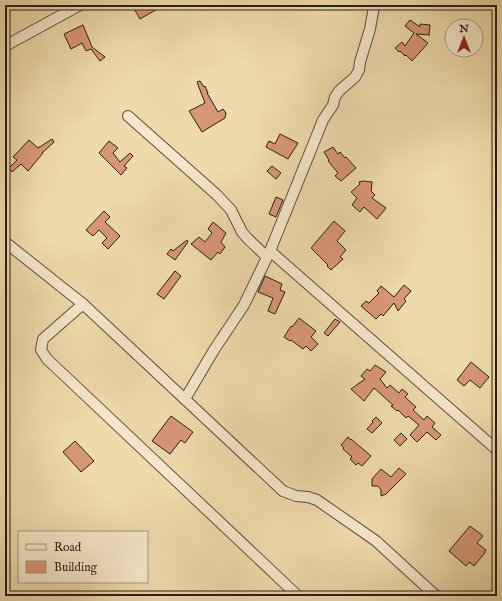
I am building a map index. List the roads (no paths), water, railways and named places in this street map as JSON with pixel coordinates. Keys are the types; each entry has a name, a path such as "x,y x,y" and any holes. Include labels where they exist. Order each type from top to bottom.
{"street":[{"path":"5,46 80,5"},
{"path":"185,399 214,350 244,305 268,254 323,120 330,111 335,97 339,91 355,77 370,28 372,12 375,5"},
{"path":"128,116 218,195 231,210 242,232 247,238 268,254 497,450"},
{"path":"5,242 83,304 283,491 296,496 308,497 317,500 376,541 436,596"},
{"path":"83,304 42,339 42,350 47,359 298,596"}]}
